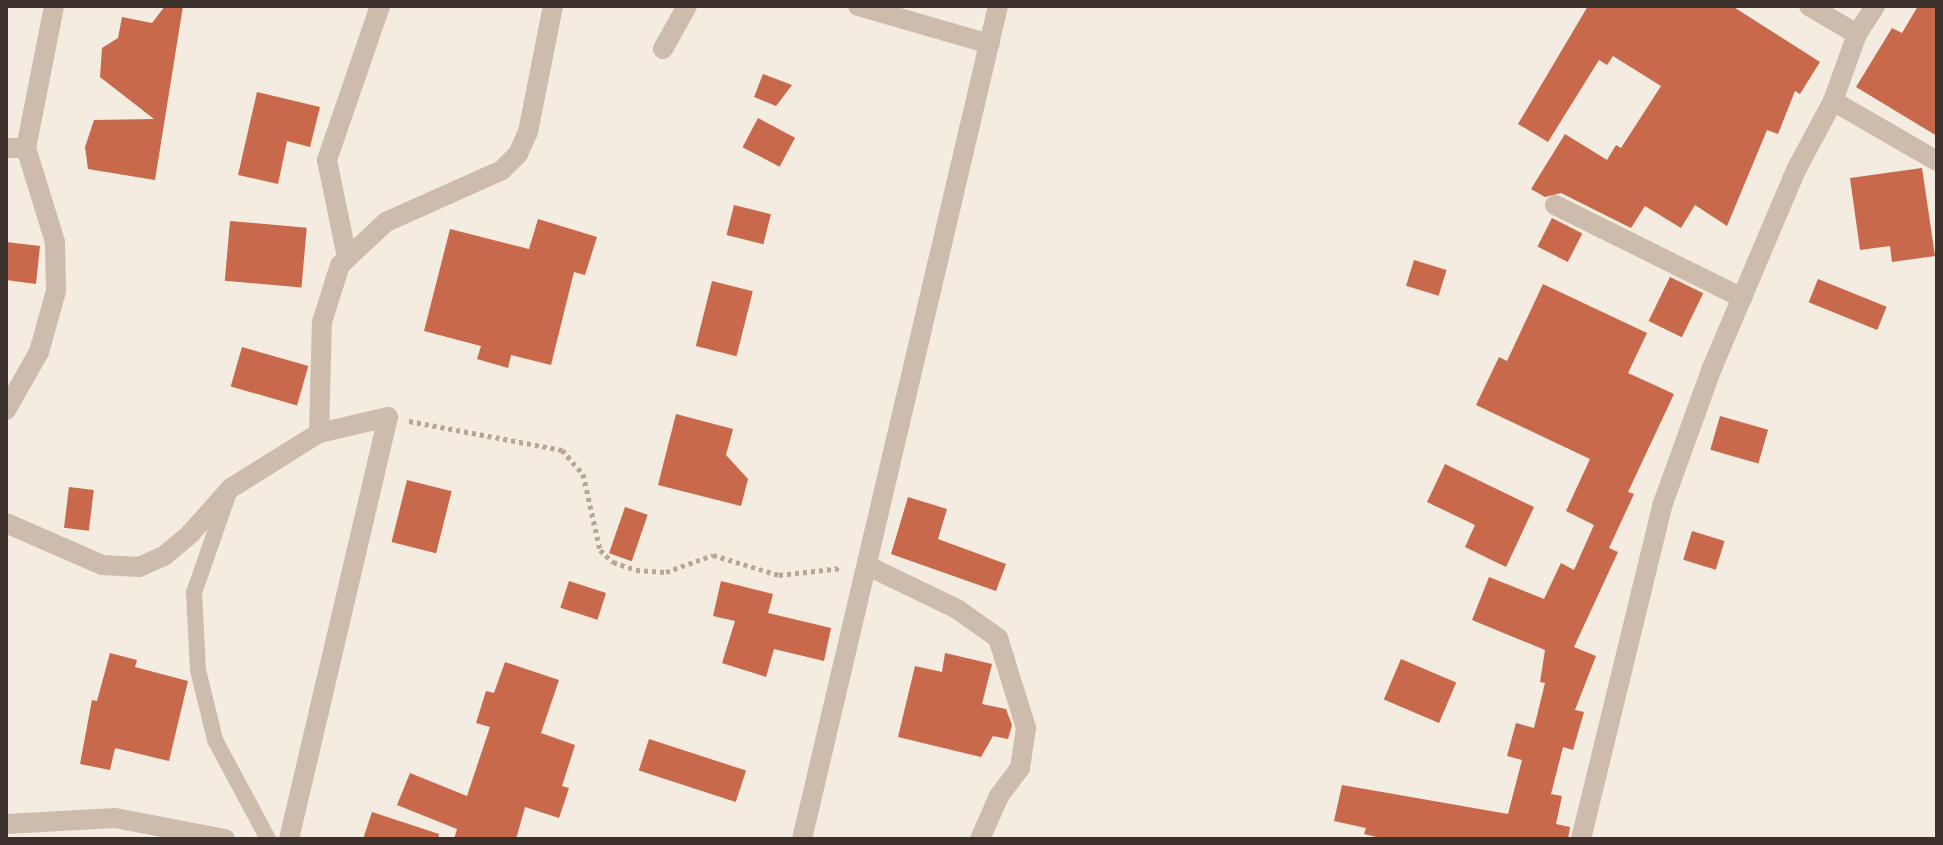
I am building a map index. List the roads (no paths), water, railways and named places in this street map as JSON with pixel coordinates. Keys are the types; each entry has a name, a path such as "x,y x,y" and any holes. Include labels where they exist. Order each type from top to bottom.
{"street":[{"path":"6,410 39,352 56,291 55,242 16,148 54,6"},
{"path":"347,257 327,160 380,6"},
{"path":"319,433 322,322 347,257 386,222 502,170 518,154 528,132 553,6"},
{"path":"663,49 687,6"},
{"path":"858,6 990,44"},
{"path":"802,839 998,6"},
{"path":"1809,6 1857,34"},
{"path":"1581,839 1662,506 1742,298 1796,170 1833,101 1857,34 1875,6"},
{"path":"1833,101 1937,161"},
{"path":"1555,205 1742,298"},
{"path":"6,523 102,565 139,567 164,556 190,534 231,488 319,433 388,417 289,839"},
{"path":"868,566 957,609 998,638 1026,728 1020,768 999,796 980,839"},
{"path":"6,824 115,818 225,839"}],"lane":[{"path":"231,488 194,593 198,670 215,740 268,839"}]}
